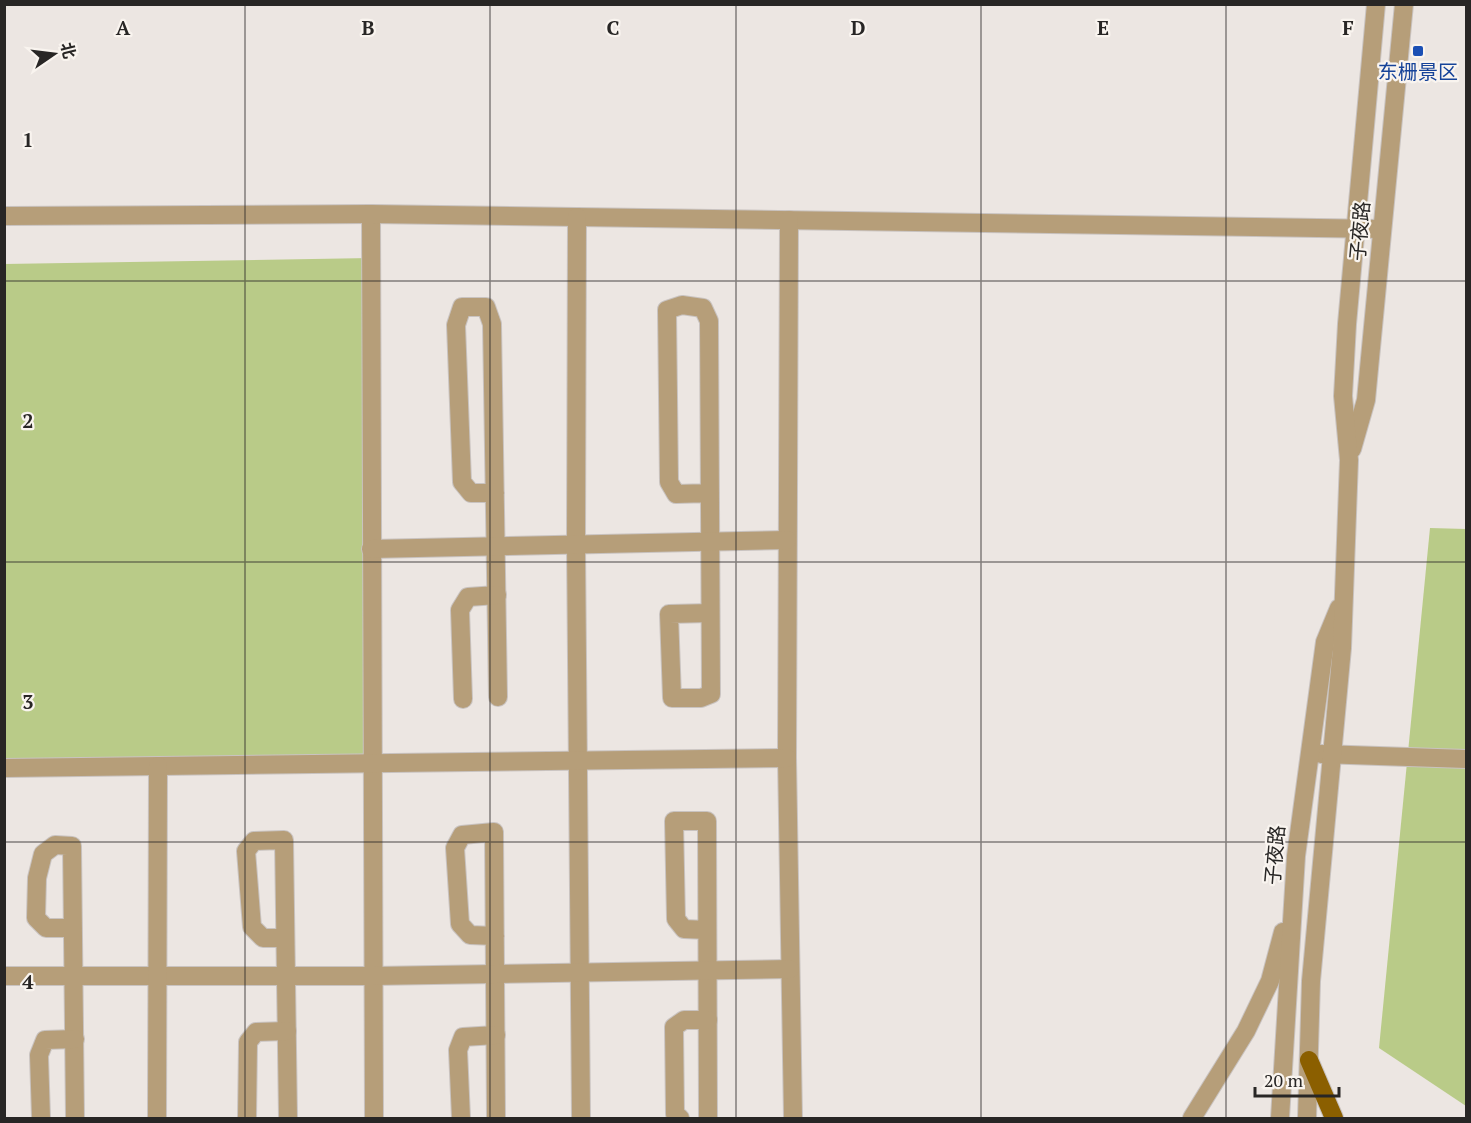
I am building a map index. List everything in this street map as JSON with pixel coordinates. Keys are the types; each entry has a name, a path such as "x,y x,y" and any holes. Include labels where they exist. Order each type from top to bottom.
{"main road":[{"path":"1309,1060 1334,1119"}],"street":[{"name":"子夜路","path":"1307,1119 1311,981 1342,648 1349,460 1343,396 1376,4"},
{"name":"子夜路","path":"1349,460 1366,400 1404,4"},
{"path":"4,216 371,214 1382,229"},
{"path":"371,214 374,1119"},
{"path":"577,217 576,545 581,1119"},
{"path":"789,220 787,758 793,1119"},
{"path":"710,493 676,494 669,482 667,310 682,305 703,308 709,321 710,493 710,613 711,694 701,698 672,698 669,614 710,613"},
{"path":"495,494 471,493 462,482 456,325 462,307 486,307 492,324 497,595 498,697"},
{"path":"371,549 787,540"},
{"path":"463,699 460,610 468,597 497,595"},
{"name":"子夜路","path":"1280,1119 1296,856 1325,642 1342,600"},
{"path":"1309,754 1467,759"},
{"path":"4,768 787,758"},
{"path":"157,1119 158,766"},
{"path":"708,930 684,929 676,919 674,821 707,821 708,930 708,1119"},
{"path":"495,936 470,935 460,924 455,848 462,835 494,832 496,974 496,1119"},
{"path":"285,938 263,938 252,927 246,851 254,841 284,840 288,1119"},
{"path":"1192,1119 1246,1031 1270,981 1286,922 1296,856"},
{"path":"73,928 75,1119"},
{"path":"4,976 373,976 790,969"},
{"path":"680,1119 675,1114 674,1027 684,1020 708,1020"},
{"path":"247,1119 248,1042 256,1032 286,1031"},
{"path":"461,1119 458,1050 463,1037 496,1035"},
{"path":"41,1119 39,1055 45,1040 75,1039"}],"green space":[{"path":"371,258 372,762 5,768 4,264"},
{"path":"1430,528 1466,529 1466,1106 1379,1048"}],"place":[{"name":"东栅景区","path":"1418,51"}]}
